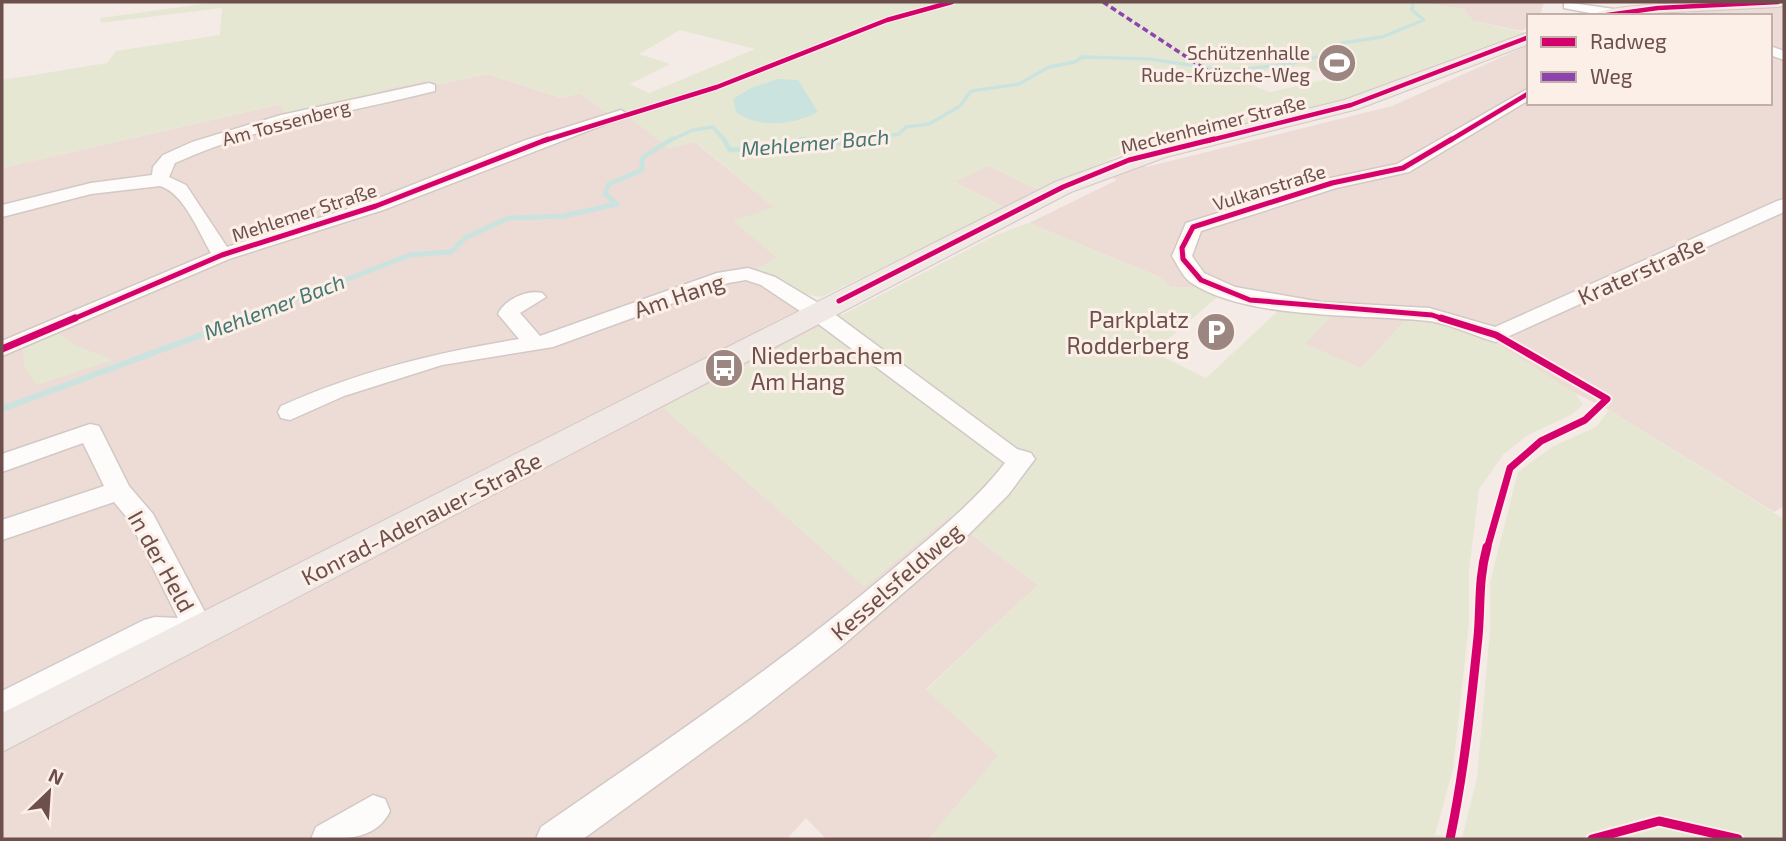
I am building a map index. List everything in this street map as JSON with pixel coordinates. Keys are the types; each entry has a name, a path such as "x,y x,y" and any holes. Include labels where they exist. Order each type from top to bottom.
{"main road":[{"path":"1607,14 1777,2"},
{"name":"Meckenheimer Straße","path":"828,307 1063,187 1129,160 1351,105 1527,38"},
{"name":"Konrad-Adenauer-Straße","path":"2,734 828,307"}],"street":[{"path":"1777,2 1784,5"},
{"path":"1570,8 1607,14"},
{"path":"1570,8 1587,14"},
{"name":"Am Tossenberg","path":"160,179 162,167 169,159 198,146 287,118 429,88"},
{"name":"Vulkanstraße","path":"1496,335 1432,316 1250,300 1201,280 1183,259 1182,248 1193,227 1216,218 1332,183 1407,166 1527,94"},
{"name":"Mehlemer Straße","path":"2,349 222,255 376,206 532,144 621,115"},
{"path":"2,211 135,181 160,179 175,185 222,255"},
{"name":"Kraterstraße","path":"1496,335 1784,205"},
{"name":"Am Hang","path":"290,412 336,391 439,359 535,344 724,277 748,274 828,307"},
{"path":"535,297 511,309 509,314 535,344"},
{"name":"Kesselsfeldweg","path":"554,839 754,697 842,629 978,511 1003,487 1022,459 1008,455 828,307"},
{"path":"2,463 90,432 119,491"},
{"name":"In der Held","path":"2,530 119,491 140,514 200,631"},
{"path":"2,706 155,629 200,631"},
{"path":"329,839 373,811"}],"shaded area":[{"path":"1417,2 1544,2 1541,14 1527,14 1527,27 1522,31 1473,21 1464,9"},
{"path":"1784,6 1784,506 1774,512 1609,410 1575,393 1361,368 1304,344 1332,315 1278,311 1236,302 1204,288 1170,287 1162,278 1029,223 1117,180 1111,177 1143,165 1146,167 1392,106 1527,46 1527,105 1772,105 1772,14 1694,14 1687,11"},
{"path":"487,74 561,98 580,93 611,116 623,112 669,148 695,142 774,207 777,258 759,273 842,315 664,408 949,517 1038,585 926,689 999,755 929,839 826,839 806,818 787,839 2,839 2,168 281,104 286,115 383,95 380,90 427,80 430,86"},
{"path":"989,166 1039,190 1005,208 953,181"}],"green space":[{"path":"218,2 945,2 885,19 714,86 611,116 580,93 561,98 486,74 430,86 427,81 381,90 384,95 286,116 280,104 2,168 2,80 107,63 116,51 220,35 222,8 101,23 100,18","holes":["680,30 755,49 649,93 630,84 670,64 639,54"]},
{"path":"959,2 1417,2 1464,9 1473,21 1526,33 1366,94 1118,156 1039,190 989,166 954,182 1005,208 822,297 797,293 759,273 758,268 777,258 733,221 774,207 696,142 669,148 626,115 719,88 889,21","holes":["1304,66 1332,78 1270,92 1229,76"]},
{"path":"1029,223 1162,278 1170,287 1204,288 1220,295 1153,352 1206,378 1278,311 1333,315 1305,344 1361,368 1405,320 1448,325 1490,339 1575,393 1583,405 1571,415 1528,435 1503,455 1479,489 1469,571 1469,623 1453,769 1435,835 1462,838 1477,778 1490,630 1490,582 1518,472 1552,447 1596,427 1609,410 1784,519 1784,839 929,839 998,755 926,690 1038,585 949,517 865,587 663,408 998,234"},
{"path":"56,332 77,346 113,360 37,385 25,369 22,347"}],"water":[{"path":"778,79 798,80 818,112 798,120 765,123 736,112 733,99 751,88"}],"waterway":[{"name":"Mehlemer Bach","path":"853,141 899,134 906,127 929,124 960,106 971,91 1019,84 1049,67 1075,62 1082,57 1150,59 1229,71 1289,64 1341,51 1342,43 1382,37 1424,20 1412,10 1413,2"},
{"name":"Mehlemer Bach","path":"669,141 693,130 713,127 725,141"},
{"name":"Mehlemer Bach","path":"242,320 410,255 451,252 465,238 508,218 563,216 617,204 605,194 609,184 642,170 642,158 672,139"},
{"name":"Mehlemer Bach","path":"725,141 729,149 733,150 794,145 802,139 831,144 865,139"},
{"name":"Mehlemer Bach","path":"800,141 812,141"},
{"name":"Mehlemer Bach","path":"2,409 247,318"}],"marked path":[{"path":"1103,2 1208,71 1235,80"}],"cycle path":[{"path":"2,349 222,255 376,206 532,144 717,87 887,20 952,2"},
{"path":"1614,14 1658,8 1778,2"},
{"path":"839,301 1063,187 1129,160 1351,105 1527,38"},
{"path":"1450,839 1464,772 1479,626 1479,576 1510,468 1541,441 1585,420 1607,399 1496,335 1432,315 1250,300 1201,280 1183,259 1182,248 1193,227 1332,183 1403,168 1527,94"},
{"path":"1592,839 1659,821 1738,839"}],"place":[{"name":"Schützenhalle Rude-Krüzche-Weg","path":"1337,63"},
{"name":"Parkplatz Rodderberg","path":"1216,332"},
{"name":"Niederbachem Am Hang","path":"724,368"}]}
